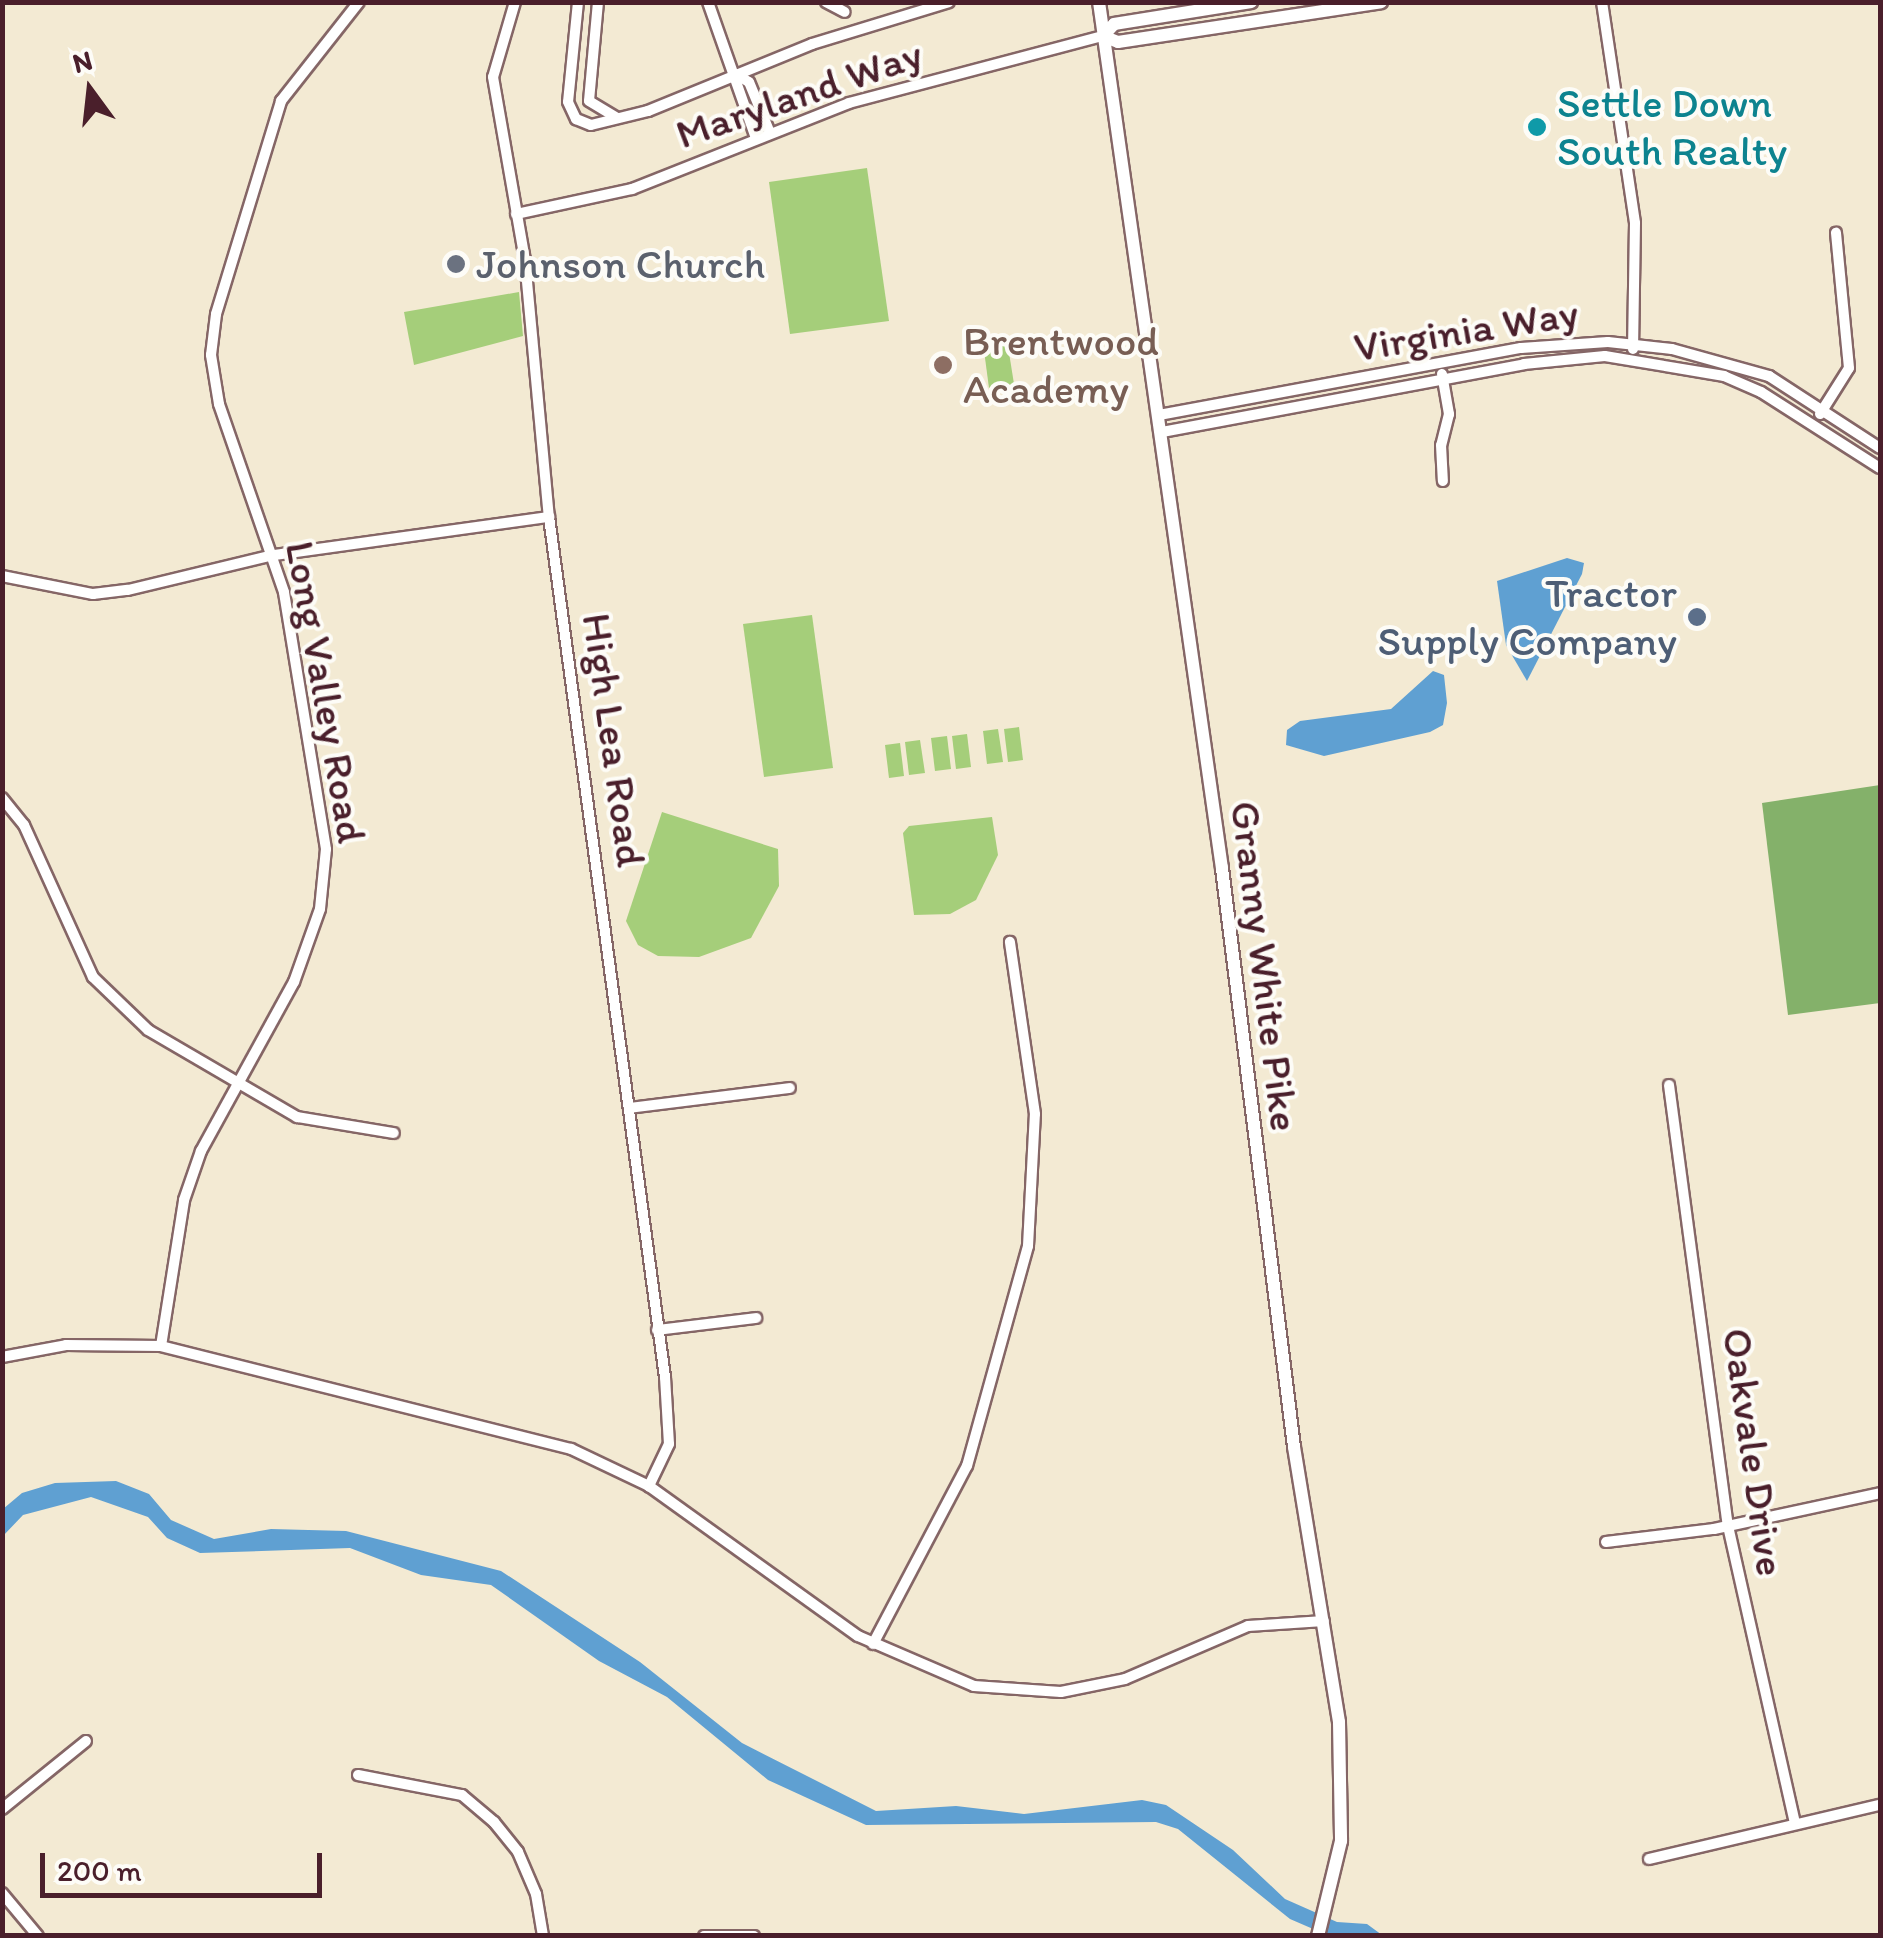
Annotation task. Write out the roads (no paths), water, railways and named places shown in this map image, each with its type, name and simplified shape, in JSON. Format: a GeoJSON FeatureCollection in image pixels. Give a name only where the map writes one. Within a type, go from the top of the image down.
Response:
{"type":"FeatureCollection","features":[{"type":"Feature","properties":{"kind":"main road","name":"Granny White Pike"},"geometry":{"type":"LineString","coordinates":[[1098,2],[1162,432],[1292,1432],[1324,1621],[1344,1794],[1333,1887],[1318,1936]]}},
{"type":"Feature","properties":{"kind":"main road","name":"Maryland Way"},"geometry":{"type":"LineString","coordinates":[[1251,2],[1114,24],[1104,36],[1118,42],[1381,2]]}},
{"type":"Feature","properties":{"kind":"street","name":"Long Valley Road"},"geometry":{"type":"LineString","coordinates":[[161,1346],[184,1200],[201,1151],[308,945],[326,849],[274,555],[218,404],[211,355],[216,314],[281,101],[360,2]]}},
{"type":"Feature","properties":{"kind":"street","name":"High Lea Road"},"geometry":{"type":"LineString","coordinates":[[515,2],[493,77],[516,214],[550,516],[657,1330],[669,1444],[649,1486]]}},
{"type":"Feature","properties":{"kind":"street"},"geometry":{"type":"LineString","coordinates":[[578,2],[568,89],[569,108],[580,123],[618,119],[851,32],[949,2]]}},
{"type":"Feature","properties":{"kind":"street"},"geometry":{"type":"LineString","coordinates":[[588,101],[598,2]]}},
{"type":"Feature","properties":{"kind":"street"},"geometry":{"type":"LineString","coordinates":[[708,2],[756,138]]}},
{"type":"Feature","properties":{"kind":"street"},"geometry":{"type":"LineString","coordinates":[[826,2],[845,12],[851,32]]}},
{"type":"Feature","properties":{"kind":"street"},"geometry":{"type":"LineString","coordinates":[[845,12],[854,2]]}},
{"type":"Feature","properties":{"kind":"street"},"geometry":{"type":"LineString","coordinates":[[1602,2],[1635,223],[1632,358]]}},
{"type":"Feature","properties":{"kind":"street","name":"Maryland Way"},"geometry":{"type":"LineString","coordinates":[[516,214],[632,189],[849,103],[1104,36]]}},
{"type":"Feature","properties":{"kind":"street"},"geometry":{"type":"LineString","coordinates":[[736,74],[749,82],[770,133]]}},
{"type":"Feature","properties":{"kind":"street"},"geometry":{"type":"LineString","coordinates":[[568,89],[618,119]]}},
{"type":"Feature","properties":{"kind":"street"},"geometry":{"type":"LineString","coordinates":[[1814,423],[1849,368],[1836,233]]}},
{"type":"Feature","properties":{"kind":"street","name":"Virginia Way"},"geometry":{"type":"LineString","coordinates":[[1159,415],[1549,344],[1634,344],[1769,376],[1880,448]]}},
{"type":"Feature","properties":{"kind":"street","name":"Virginia Way"},"geometry":{"type":"LineString","coordinates":[[1162,432],[1564,358],[1632,358],[1724,376],[1814,423],[1880,468]]}},
{"type":"Feature","properties":{"kind":"street"},"geometry":{"type":"LineString","coordinates":[[1440,363],[1449,414],[1441,446],[1444,481]]}},
{"type":"Feature","properties":{"kind":"street"},"geometry":{"type":"LineString","coordinates":[[2,576],[92,594],[274,555],[550,516]]}},
{"type":"Feature","properties":{"kind":"street"},"geometry":{"type":"LineString","coordinates":[[2,798],[31,839],[93,977],[148,1030],[297,1117],[394,1132]]}},
{"type":"Feature","properties":{"kind":"street"},"geometry":{"type":"LineString","coordinates":[[873,1644],[967,1466],[1028,1246],[1035,1114],[1010,942]]}},
{"type":"Feature","properties":{"kind":"street","name":"Oakvale Drive"},"geometry":{"type":"LineString","coordinates":[[1670,1085],[1728,1526],[1794,1824]]}},
{"type":"Feature","properties":{"kind":"street"},"geometry":{"type":"LineString","coordinates":[[630,1108],[790,1088]]}},
{"type":"Feature","properties":{"kind":"street"},"geometry":{"type":"LineString","coordinates":[[657,1330],[756,1318]]}},
{"type":"Feature","properties":{"kind":"street"},"geometry":{"type":"LineString","coordinates":[[2,1357],[66,1345],[161,1346],[571,1449],[649,1486],[873,1644],[974,1686],[1061,1692],[1126,1679],[1248,1626],[1324,1621]]}},
{"type":"Feature","properties":{"kind":"street"},"geometry":{"type":"LineString","coordinates":[[1606,1542],[1728,1526],[1880,1493]]}},
{"type":"Feature","properties":{"kind":"street"},"geometry":{"type":"LineString","coordinates":[[2,1809],[86,1741]]}},
{"type":"Feature","properties":{"kind":"street"},"geometry":{"type":"LineString","coordinates":[[358,1775],[462,1795],[494,1822],[524,1864],[543,1936]]}},
{"type":"Feature","properties":{"kind":"street"},"geometry":{"type":"LineString","coordinates":[[1649,1859],[1880,1805]]}},
{"type":"Feature","properties":{"kind":"street"},"geometry":{"type":"LineString","coordinates":[[2,1892],[38,1936]]}},
{"type":"Feature","properties":{"kind":"street"},"geometry":{"type":"LineString","coordinates":[[704,1936],[754,1936]]}},
{"type":"Feature","properties":{"kind":"water"},"geometry":{"type":"Polygon","coordinates":[[[1567,558],[1584,563],[1582,574],[1527,681],[1506,645],[1497,581],[1567,558]]]}},
{"type":"Feature","properties":{"kind":"water"},"geometry":{"type":"Polygon","coordinates":[[[1433,671],[1444,675],[1447,703],[1443,725],[1430,732],[1324,756],[1286,745],[1287,730],[1300,721],[1391,709],[1433,671]]]}},
{"type":"Feature","properties":{"kind":"water"},"geometry":{"type":"Polygon","coordinates":[[[116,1481],[149,1494],[171,1520],[214,1539],[271,1529],[346,1531],[501,1571],[640,1662],[742,1743],[876,1811],[956,1806],[1024,1814],[1142,1800],[1166,1805],[1233,1850],[1285,1899],[1337,1922],[1367,1924],[1382,1935],[1327,1935],[1290,1919],[1178,1829],[1156,1822],[866,1825],[768,1780],[667,1697],[599,1661],[491,1585],[421,1575],[350,1548],[200,1553],[167,1538],[148,1517],[91,1497],[23,1515],[3,1536],[3,1509],[22,1493],[55,1483],[116,1481]]]}},
{"type":"Feature","properties":{"kind":"place","name":"Settle Down South Realty"},"geometry":{"type":"Point","coordinates":[1537,127]}},
{"type":"Feature","properties":{"kind":"place","name":"Johnson Church"},"geometry":{"type":"Point","coordinates":[456,264]}},
{"type":"Feature","properties":{"kind":"place","name":"Brentwood Academy"},"geometry":{"type":"Point","coordinates":[943,365]}},
{"type":"Feature","properties":{"kind":"place","name":"Tractor Supply Company"},"geometry":{"type":"Point","coordinates":[1697,617]}}]}
